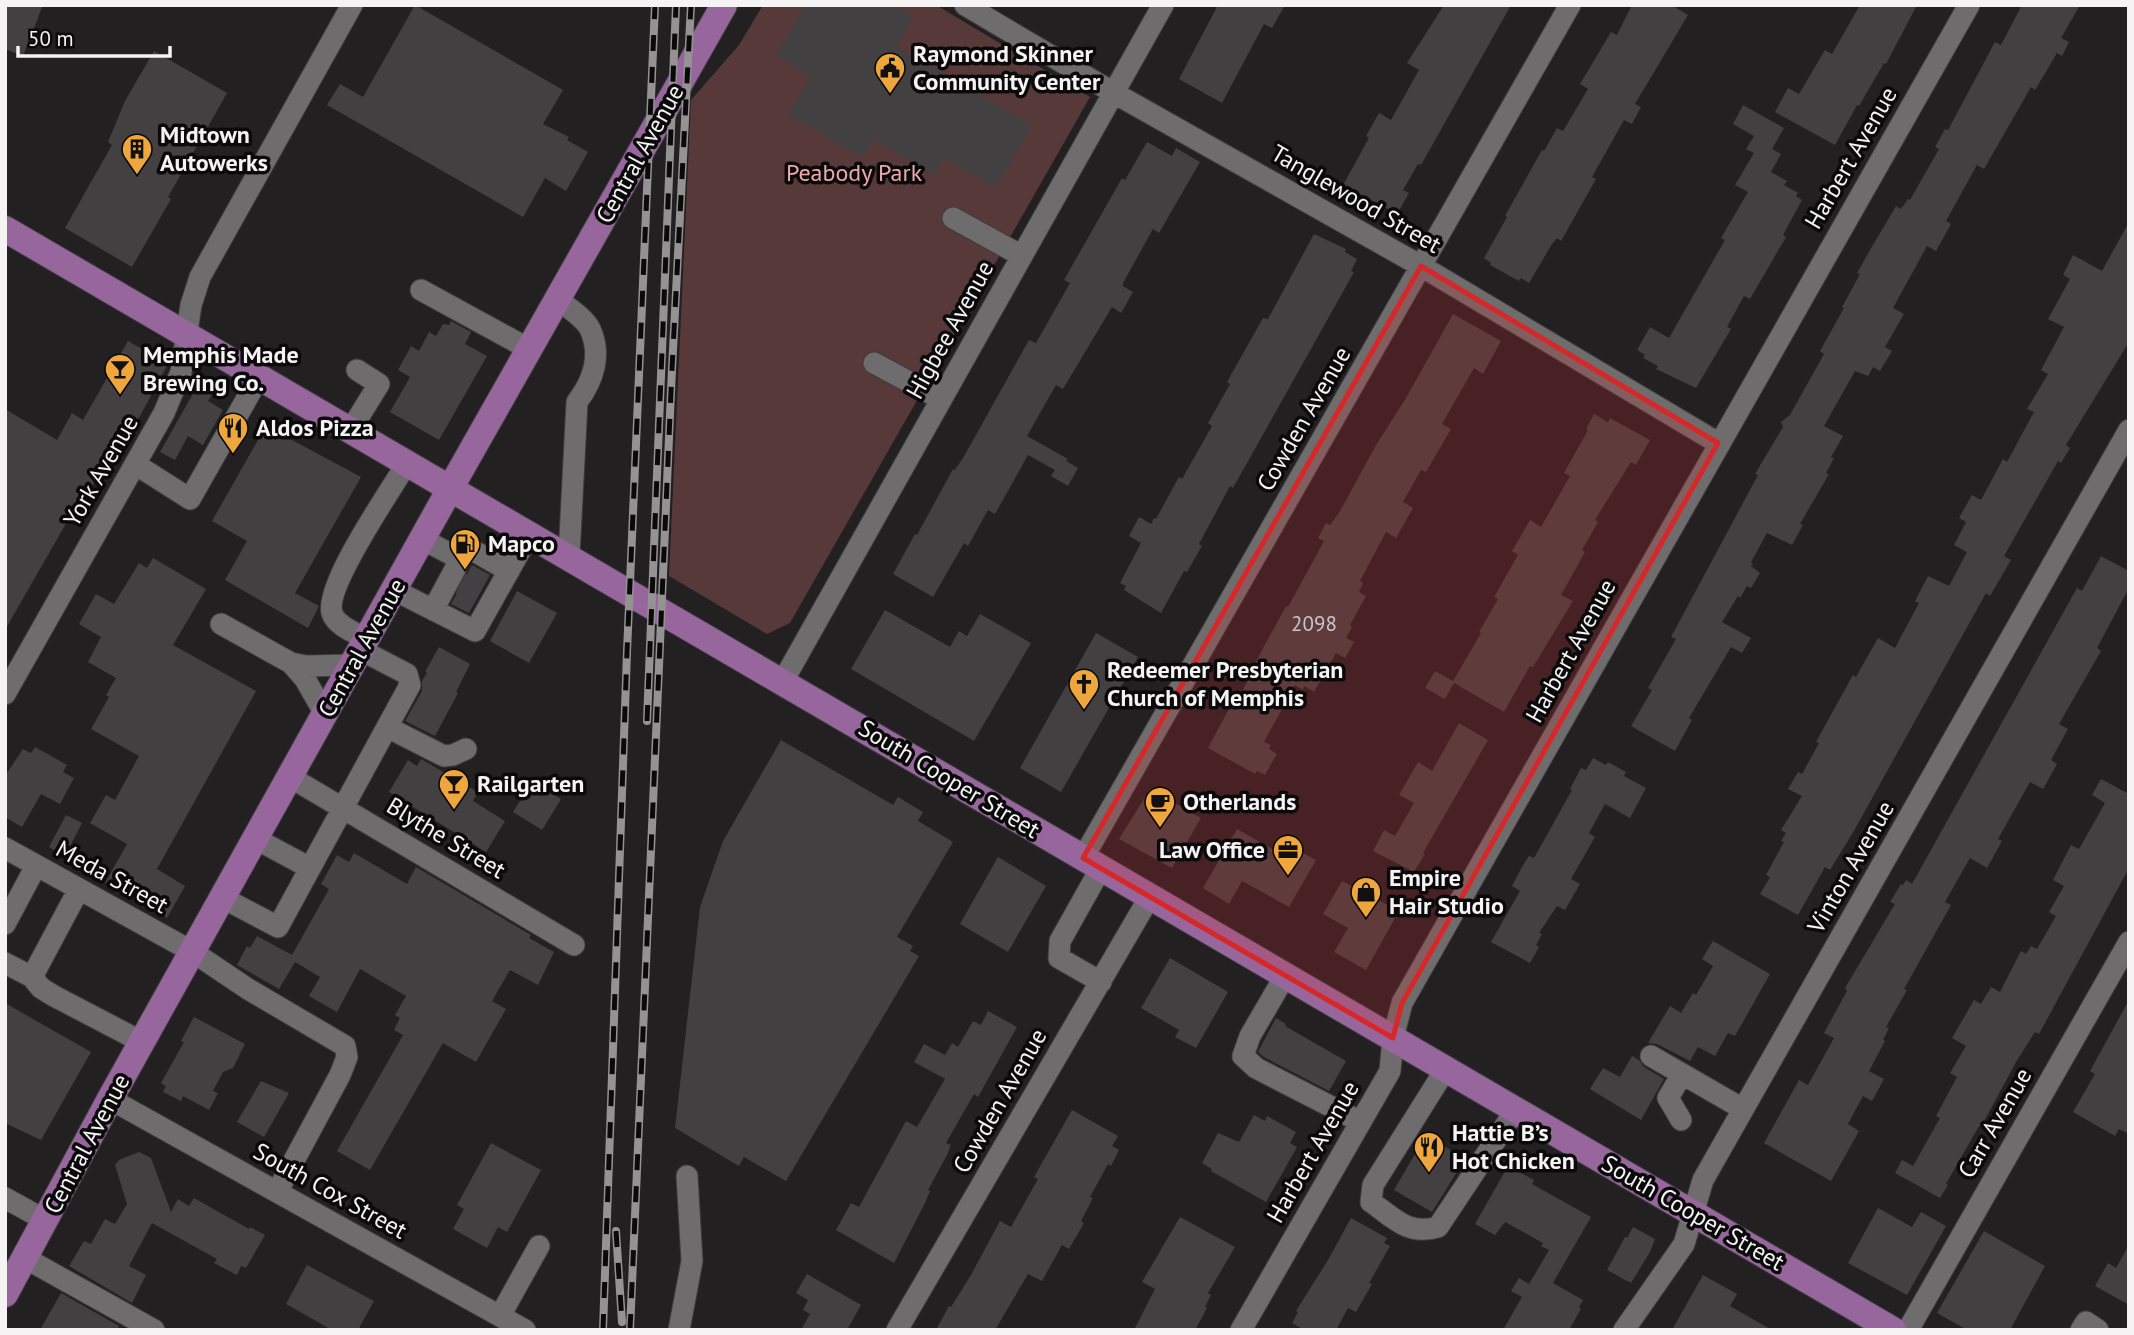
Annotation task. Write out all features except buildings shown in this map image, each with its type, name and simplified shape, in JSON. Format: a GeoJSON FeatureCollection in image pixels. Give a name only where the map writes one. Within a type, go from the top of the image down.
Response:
{"type":"FeatureCollection","features":[{"type":"Feature","properties":{"kind":"main road","name":"Central Avenue"},"geometry":{"type":"LineString","coordinates":[[5,1293],[451,487],[724,5]]}},
{"type":"Feature","properties":{"kind":"main road","name":"South Cooper Street"},"geometry":{"type":"LineString","coordinates":[[5,229],[1893,1330]]}},
{"type":"Feature","properties":{"kind":"street","name":"York Avenue"},"geometry":{"type":"LineString","coordinates":[[5,694],[174,391],[188,335],[191,305],[200,277],[352,5]]}},
{"type":"Feature","properties":{"kind":"street","name":"Tanglewood Street"},"geometry":{"type":"LineString","coordinates":[[965,5],[1114,93],[1421,266],[1718,443]]}},
{"type":"Feature","properties":{"kind":"street","name":"Higbee Avenue"},"geometry":{"type":"LineString","coordinates":[[783,681],[1163,5]]}},
{"type":"Feature","properties":{"kind":"street","name":"Cowden Avenue"},"geometry":{"type":"LineString","coordinates":[[1101,982],[1059,958],[1060,941],[1092,863],[1421,266],[1570,5]]}},
{"type":"Feature","properties":{"kind":"street","name":"Harbert Avenue"},"geometry":{"type":"LineString","coordinates":[[1241,1330],[1390,1071],[1393,1038],[1402,1003],[1969,5]]}},
{"type":"Feature","properties":{"kind":"street"},"geometry":{"type":"LineString","coordinates":[[953,218],[1022,256]]}},
{"type":"Feature","properties":{"kind":"street"},"geometry":{"type":"LineString","coordinates":[[421,290],[529,349]]}},
{"type":"Feature","properties":{"kind":"street"},"geometry":{"type":"LineString","coordinates":[[557,299],[590,327],[596,358],[588,387],[577,402],[569,556]]}},
{"type":"Feature","properties":{"kind":"street"},"geometry":{"type":"LineString","coordinates":[[874,363],[940,399]]}},
{"type":"Feature","properties":{"kind":"street"},"geometry":{"type":"LineString","coordinates":[[350,431],[379,384],[357,370]]}},
{"type":"Feature","properties":{"kind":"street"},"geometry":{"type":"LineString","coordinates":[[135,464],[190,499],[259,377]]}},
{"type":"Feature","properties":{"kind":"street","name":"Vinton Avenue"},"geometry":{"type":"LineString","coordinates":[[1624,1330],[1684,1244],[1703,1180],[2129,430]]}},
{"type":"Feature","properties":{"kind":"street"},"geometry":{"type":"LineString","coordinates":[[223,898],[278,927],[410,685],[407,674],[360,651],[333,616],[331,603],[343,569],[407,463]]}},
{"type":"Feature","properties":{"kind":"street"},"geometry":{"type":"LineString","coordinates":[[394,590],[475,631],[487,596],[509,571],[530,533]]}},
{"type":"Feature","properties":{"kind":"street"},"geometry":{"type":"LineString","coordinates":[[422,539],[457,573]]}},
{"type":"Feature","properties":{"kind":"street"},"geometry":{"type":"LineString","coordinates":[[433,610],[457,573],[467,547],[509,571]]}},
{"type":"Feature","properties":{"kind":"street"},"geometry":{"type":"LineString","coordinates":[[221,624],[291,663],[306,666],[360,651]]}},
{"type":"Feature","properties":{"kind":"street"},"geometry":{"type":"LineString","coordinates":[[291,663],[305,678],[326,714]]}},
{"type":"Feature","properties":{"kind":"street"},"geometry":{"type":"LineString","coordinates":[[387,727],[444,756],[466,749]]}},
{"type":"Feature","properties":{"kind":"street","name":"Blythe Street"},"geometry":{"type":"LineString","coordinates":[[290,777],[574,945]]}},
{"type":"Feature","properties":{"kind":"street"},"geometry":{"type":"LineString","coordinates":[[256,839],[310,868]]}},
{"type":"Feature","properties":{"kind":"street","name":"Meda Street"},"geometry":{"type":"LineString","coordinates":[[5,848],[193,952],[248,989],[342,1043],[347,1051],[341,1075],[277,1192]]}},
{"type":"Feature","properties":{"kind":"street"},"geometry":{"type":"LineString","coordinates":[[5,924],[36,866]]}},
{"type":"Feature","properties":{"kind":"street"},"geometry":{"type":"LineString","coordinates":[[32,976],[79,889]]}},
{"type":"Feature","properties":{"kind":"street","name":"Cowden Avenue"},"geometry":{"type":"LineString","coordinates":[[897,1330],[1149,898]]}},
{"type":"Feature","properties":{"kind":"street","name":"Carr Avenue"},"geometry":{"type":"LineString","coordinates":[[1908,1330],[2129,942]]}},
{"type":"Feature","properties":{"kind":"street"},"geometry":{"type":"LineString","coordinates":[[5,963],[32,976],[41,988],[54,996],[142,1042]]}},
{"type":"Feature","properties":{"kind":"street"},"geometry":{"type":"LineString","coordinates":[[1284,976],[1250,1036],[1243,1056],[1256,1068],[1361,1122]]}},
{"type":"Feature","properties":{"kind":"street"},"geometry":{"type":"LineString","coordinates":[[1651,1056],[1743,1109]]}},
{"type":"Feature","properties":{"kind":"street"},"geometry":{"type":"LineString","coordinates":[[1445,1070],[1373,1185],[1371,1202],[1411,1230],[1424,1231],[1438,1227],[1515,1111]]}},
{"type":"Feature","properties":{"kind":"street"},"geometry":{"type":"LineString","coordinates":[[1681,1120],[1668,1098],[1682,1074]]}},
{"type":"Feature","properties":{"kind":"street","name":"South Cox Street"},"geometry":{"type":"LineString","coordinates":[[110,1099],[525,1330]]}},
{"type":"Feature","properties":{"kind":"street"},"geometry":{"type":"LineString","coordinates":[[679,1330],[692,1261],[687,1176]]}},
{"type":"Feature","properties":{"kind":"street"},"geometry":{"type":"LineString","coordinates":[[5,1198],[45,1220]]}},
{"type":"Feature","properties":{"kind":"street"},"geometry":{"type":"LineString","coordinates":[[500,1316],[539,1246]]}},
{"type":"Feature","properties":{"kind":"street"},"geometry":{"type":"LineString","coordinates":[[25,1258],[154,1330]]}},
{"type":"Feature","properties":{"kind":"street"},"geometry":{"type":"LineString","coordinates":[[2081,1330],[2086,1322],[2098,1330]]}},
{"type":"Feature","properties":{"kind":"highlighted area"},"geometry":{"type":"Polygon","coordinates":[[[1421,266],[1718,443],[1402,1003],[1393,1038],[1083,858],[1421,266]]]}},
{"type":"Feature","properties":{"kind":"green space","name":"Peabody Park"},"geometry":{"type":"Polygon","coordinates":[[[763,5],[936,5],[1090,97],[790,623],[767,634],[669,576],[691,100],[739,45],[763,5]]]}},
{"type":"Feature","properties":{"kind":"tunnel"},"geometry":{"type":"LineString","coordinates":[[460,583],[481,592]]}},
{"type":"Feature","properties":{"kind":"railway"},"geometry":{"type":"LineString","coordinates":[[603,1330],[627,652],[655,5]]}},
{"type":"Feature","properties":{"kind":"railway"},"geometry":{"type":"LineString","coordinates":[[647,721],[676,5]]}},
{"type":"Feature","properties":{"kind":"railway"},"geometry":{"type":"LineString","coordinates":[[630,1330],[672,369],[691,5]]}},
{"type":"Feature","properties":{"kind":"railway"},"geometry":{"type":"LineString","coordinates":[[616,1231],[622,1322]]}},
{"type":"Feature","properties":{"kind":"place","name":"Raymond Skinner Community Center"},"geometry":{"type":"Point","coordinates":[890,95]}},
{"type":"Feature","properties":{"kind":"place","name":"Midtown Autowerks"},"geometry":{"type":"Point","coordinates":[137,176]}},
{"type":"Feature","properties":{"kind":"place","name":"Memphis Made Brewing Co."},"geometry":{"type":"Point","coordinates":[120,396]}},
{"type":"Feature","properties":{"kind":"place","name":"Aldos Pizza"},"geometry":{"type":"Point","coordinates":[233,455]}},
{"type":"Feature","properties":{"kind":"place","name":"Mapco"},"geometry":{"type":"Point","coordinates":[465,571]}},
{"type":"Feature","properties":{"kind":"place","name":"Redeemer Presbyterian Church of Memphis"},"geometry":{"type":"Point","coordinates":[1084,711]}},
{"type":"Feature","properties":{"kind":"place","name":"Railgarten"},"geometry":{"type":"Point","coordinates":[454,811]}},
{"type":"Feature","properties":{"kind":"place","name":"Otherlands"},"geometry":{"type":"Point","coordinates":[1160,829]}},
{"type":"Feature","properties":{"kind":"place","name":"Law Office"},"geometry":{"type":"Point","coordinates":[1288,877]}},
{"type":"Feature","properties":{"kind":"place","name":"Empire Hair Studio"},"geometry":{"type":"Point","coordinates":[1366,919]}},
{"type":"Feature","properties":{"kind":"place","name":"Hattie B’s Hot Chicken"},"geometry":{"type":"Point","coordinates":[1429,1174]}}]}
